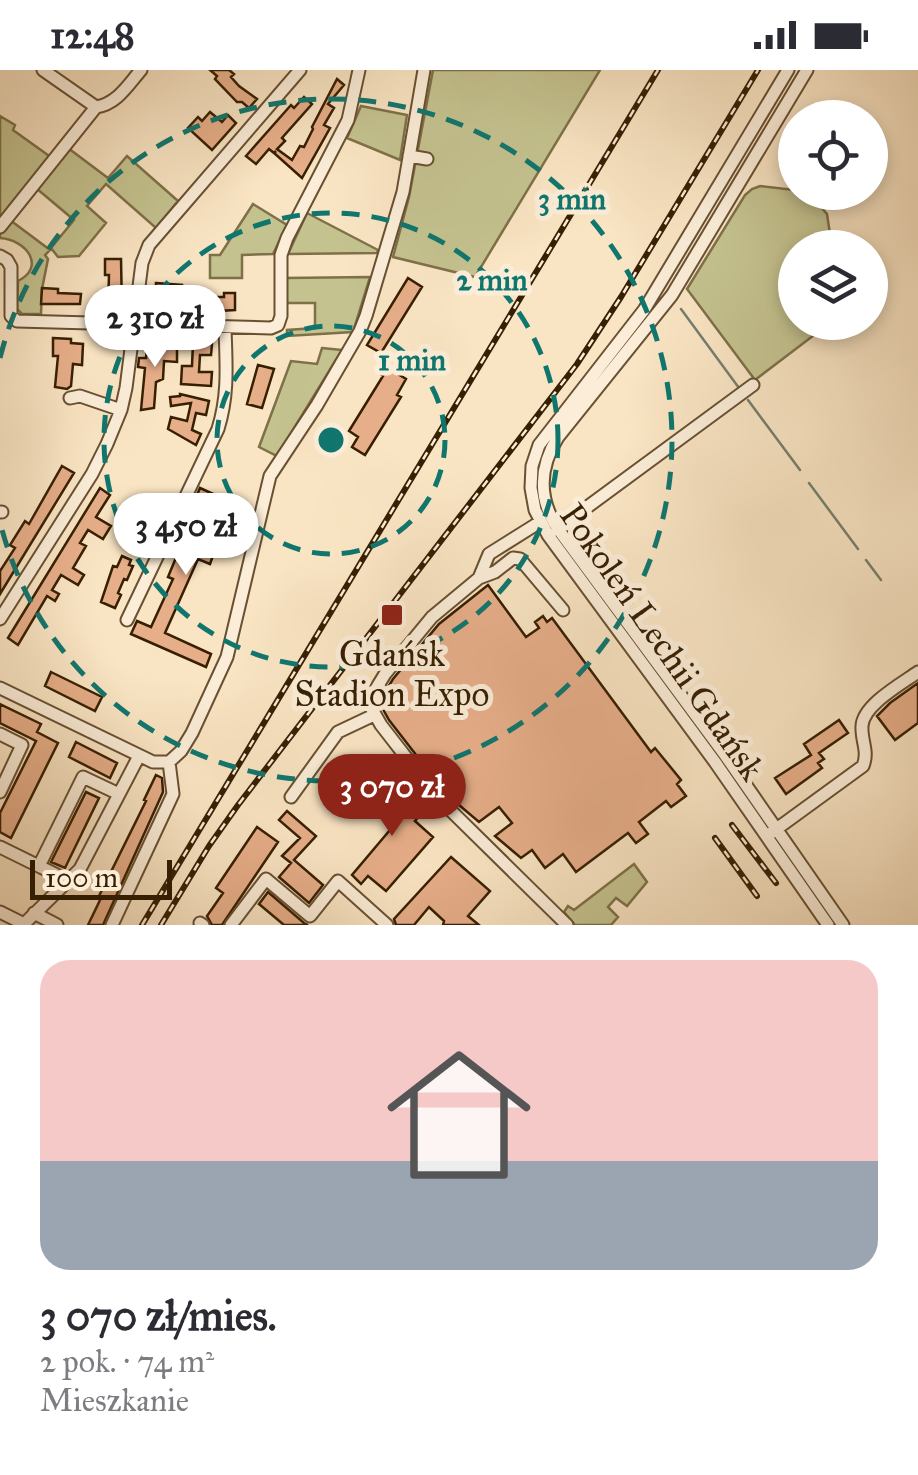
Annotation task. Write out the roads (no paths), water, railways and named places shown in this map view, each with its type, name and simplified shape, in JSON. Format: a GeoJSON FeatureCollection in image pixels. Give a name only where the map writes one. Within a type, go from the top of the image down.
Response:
{"type":"FeatureCollection","features":[{"type":"Feature","properties":{"kind":"street"},"geometry":{"type":"LineString","coordinates":[[43,70],[96,107],[116,99],[141,70]]}},
{"type":"Feature","properties":{"kind":"street"},"geometry":{"type":"LineString","coordinates":[[0,620],[108,444],[128,376],[142,262],[150,245],[300,70]]}},
{"type":"Feature","properties":{"kind":"street"},"geometry":{"type":"LineString","coordinates":[[0,256],[11,267],[11,316],[16,322],[224,328],[278,325],[281,255],[286,238],[348,120],[359,70]]}},
{"type":"Feature","properties":{"kind":"street"},"geometry":{"type":"LineString","coordinates":[[0,688],[153,762],[168,762],[181,750],[227,658],[270,476],[360,331],[396,222],[424,70]]}},
{"type":"Feature","properties":{"kind":"street","name":"Pokoleń Lechii Gdańsk"},"geometry":{"type":"LineString","coordinates":[[772,832],[553,532],[540,522],[532,501],[531,477],[545,435],[634,324],[788,70]]}},
{"type":"Feature","properties":{"kind":"street","name":"Pokoleń Lechii Gdańsk"},"geometry":{"type":"LineString","coordinates":[[553,532],[542,485],[551,447],[676,289],[807,70]]}},
{"type":"Feature","properties":{"kind":"street"},"geometry":{"type":"LineString","coordinates":[[0,227],[96,107]]}},
{"type":"Feature","properties":{"kind":"street"},"geometry":{"type":"LineString","coordinates":[[745,142],[759,150]]}},
{"type":"Feature","properties":{"kind":"street"},"geometry":{"type":"LineString","coordinates":[[409,156],[427,159]]}},
{"type":"Feature","properties":{"kind":"street"},"geometry":{"type":"LineString","coordinates":[[662,280],[676,289]]}},
{"type":"Feature","properties":{"kind":"street"},"geometry":{"type":"LineString","coordinates":[[127,620],[218,428],[228,384],[224,328]]}},
{"type":"Feature","properties":{"kind":"street"},"geometry":{"type":"LineString","coordinates":[[553,532],[754,385]]}},
{"type":"Feature","properties":{"kind":"street"},"geometry":{"type":"LineString","coordinates":[[70,398],[80,396],[120,410]]}},
{"type":"Feature","properties":{"kind":"street"},"geometry":{"type":"LineString","coordinates":[[479,578],[489,554],[540,522]]}},
{"type":"Feature","properties":{"kind":"street"},"geometry":{"type":"LineString","coordinates":[[563,610],[520,559],[513,558],[479,578],[432,617],[385,674],[368,702],[437,797],[567,925]]}},
{"type":"Feature","properties":{"kind":"street"},"geometry":{"type":"LineString","coordinates":[[772,832],[867,767],[862,733],[864,714],[918,672]]}},
{"type":"Feature","properties":{"kind":"street"},"geometry":{"type":"LineString","coordinates":[[291,798],[338,732],[374,715]]}},
{"type":"Feature","properties":{"kind":"street"},"geometry":{"type":"LineString","coordinates":[[0,734],[22,745],[0,792]]}},
{"type":"Feature","properties":{"kind":"street"},"geometry":{"type":"LineString","coordinates":[[0,912],[24,924],[80,869],[139,756]]}},
{"type":"Feature","properties":{"kind":"street"},"geometry":{"type":"LineString","coordinates":[[112,925],[174,794],[168,762]]}},
{"type":"Feature","properties":{"kind":"street"},"geometry":{"type":"LineString","coordinates":[[40,866],[84,777],[119,794]]}},
{"type":"Feature","properties":{"kind":"street"},"geometry":{"type":"LineString","coordinates":[[772,832],[828,925]]}},
{"type":"Feature","properties":{"kind":"street"},"geometry":{"type":"LineString","coordinates":[[772,832],[843,925]]}},
{"type":"Feature","properties":{"kind":"street"},"geometry":{"type":"LineString","coordinates":[[0,847],[67,880]]}},
{"type":"Feature","properties":{"kind":"street"},"geometry":{"type":"LineString","coordinates":[[231,925],[266,878],[310,916],[338,881],[387,925]]}},
{"type":"Feature","properties":{"kind":"street"},"geometry":{"type":"LineString","coordinates":[[34,913],[58,925]]}},
{"type":"Feature","properties":{"kind":"waterway"},"geometry":{"type":"LineString","coordinates":[[681,309],[739,388]]}},
{"type":"Feature","properties":{"kind":"waterway"},"geometry":{"type":"LineString","coordinates":[[748,400],[800,470]]}},
{"type":"Feature","properties":{"kind":"waterway"},"geometry":{"type":"LineString","coordinates":[[809,483],[858,549]]}},
{"type":"Feature","properties":{"kind":"waterway"},"geometry":{"type":"LineString","coordinates":[[866,560],[881,580]]}},
{"type":"Feature","properties":{"kind":"railway"},"geometry":{"type":"LineString","coordinates":[[142,925],[658,70]]}},
{"type":"Feature","properties":{"kind":"railway"},"geometry":{"type":"LineString","coordinates":[[161,925],[238,805],[577,364],[758,70]]}},
{"type":"Feature","properties":{"kind":"railway"},"geometry":{"type":"LineString","coordinates":[[732,825],[776,883]]}},
{"type":"Feature","properties":{"kind":"railway"},"geometry":{"type":"LineString","coordinates":[[715,838],[757,896]]}},
{"type":"Feature","properties":{"kind":"place","name":"Gdańsk Stadion Expo"},"geometry":{"type":"Point","coordinates":[392,615]}}]}
